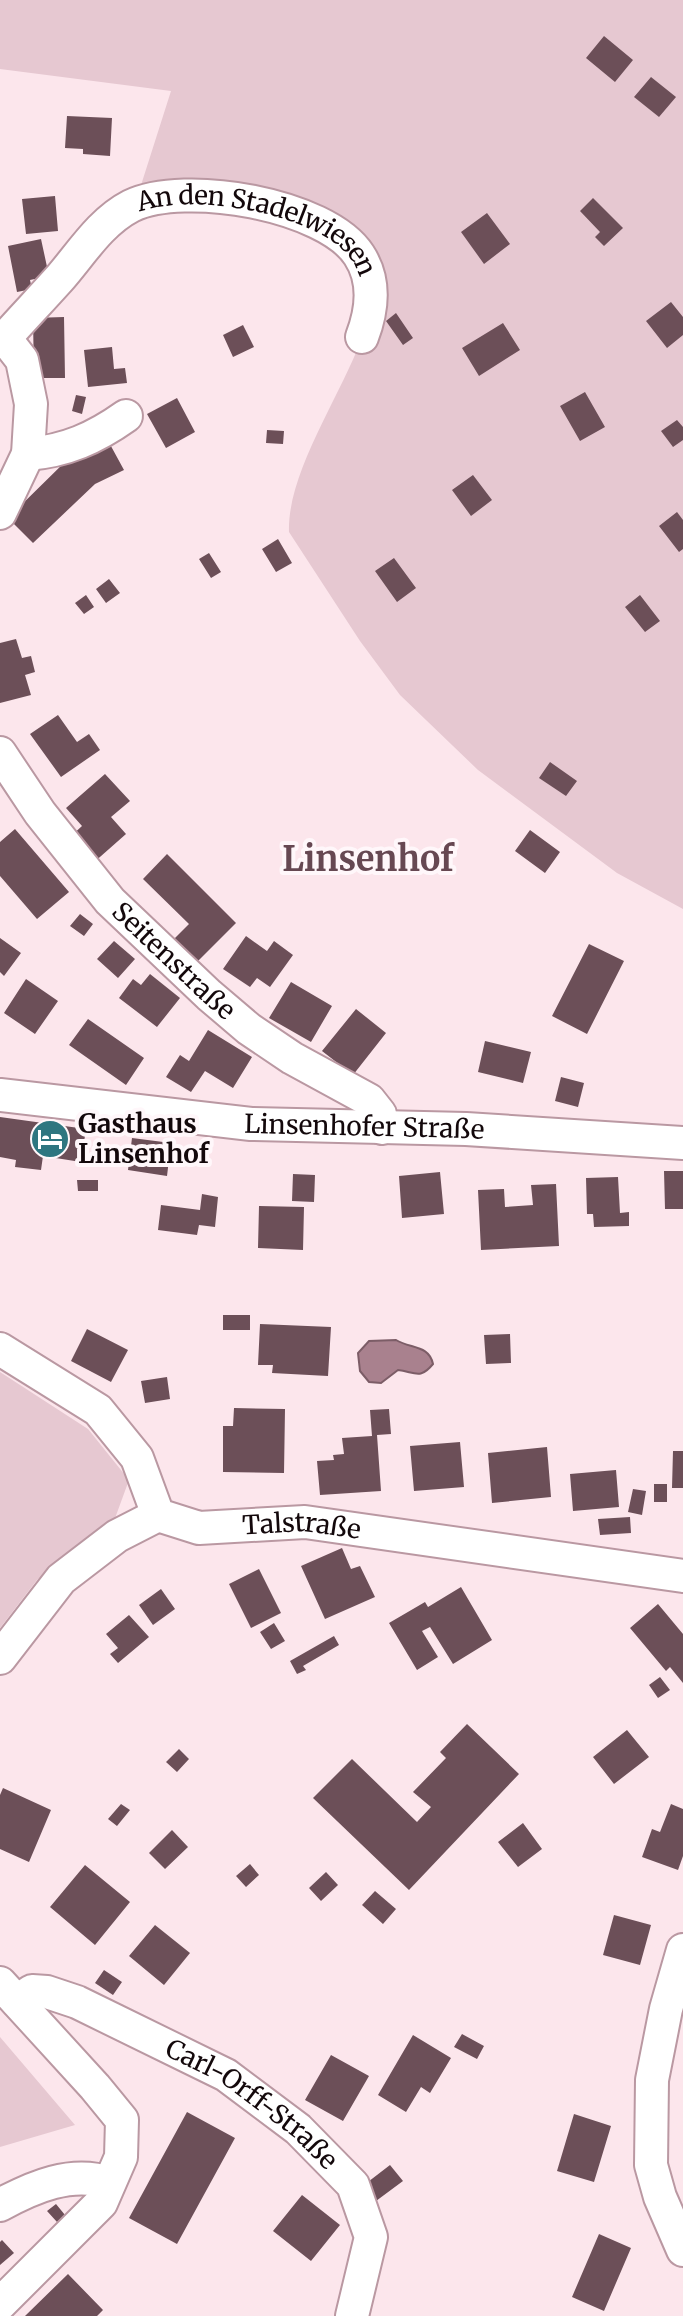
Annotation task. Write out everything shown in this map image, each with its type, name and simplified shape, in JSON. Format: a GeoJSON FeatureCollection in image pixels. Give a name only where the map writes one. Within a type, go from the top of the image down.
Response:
{"type":"FeatureCollection","features":[{"type":"Feature","properties":{"kind":"street","name":"An den Stadelwiesen"},"geometry":{"type":"LineString","coordinates":[[2,338],[57,281],[97,232],[135,204],[174,195],[211,195],[266,204],[314,221],[340,236],[359,255],[371,284],[370,316],[362,337]]}},
{"type":"Feature","properties":{"kind":"street"},"geometry":{"type":"LineString","coordinates":[[0,513],[28,454],[31,404],[22,360],[2,338]]}},
{"type":"Feature","properties":{"kind":"street"},"geometry":{"type":"LineString","coordinates":[[28,454],[52,452],[75,445],[93,438],[126,416]]}},
{"type":"Feature","properties":{"kind":"street","name":"Seitenstraße"},"geometry":{"type":"LineString","coordinates":[[0,753],[40,813],[110,901],[249,1029],[292,1058],[369,1100],[380,1114],[382,1128]]}},
{"type":"Feature","properties":{"kind":"street","name":"Linsenhofer Straße"},"geometry":{"type":"LineString","coordinates":[[0,1095],[251,1124],[466,1129],[683,1143]]}},
{"type":"Feature","properties":{"kind":"street"},"geometry":{"type":"LineString","coordinates":[[0,1349],[98,1410],[137,1458],[158,1515],[117,1536],[61,1579],[0,1658]]}},
{"type":"Feature","properties":{"kind":"street","name":"Talstraße"},"geometry":{"type":"LineString","coordinates":[[158,1515],[199,1528],[305,1522],[683,1576]]}},
{"type":"Feature","properties":{"kind":"street"},"geometry":{"type":"LineString","coordinates":[[683,1950],[666,2009],[652,2080],[651,2165],[660,2197],[683,2250]]}},
{"type":"Feature","properties":{"kind":"street"},"geometry":{"type":"LineString","coordinates":[[0,2304],[101,2203],[121,2157],[122,2120],[8,1992]]}},
{"type":"Feature","properties":{"kind":"street","name":"Carl-Orff-Straße"},"geometry":{"type":"LineString","coordinates":[[8,1992],[47,1992],[77,2002],[226,2075],[298,2129],[353,2185],[371,2237],[352,2316]]}},
{"type":"Feature","properties":{"kind":"street"},"geometry":{"type":"LineString","coordinates":[[0,2205],[19,2195],[64,2181],[96,2179],[109,2183]]}},
{"type":"Feature","properties":{"kind":"shaded area"},"geometry":{"type":"Polygon","coordinates":[[[0,0],[683,0],[683,909],[617,873],[478,770],[400,695],[360,641],[289,532],[296,485],[361,340],[371,284],[314,221],[135,204],[171,91],[0,69],[0,0]]]}},
{"type":"Feature","properties":{"kind":"shaded area"},"geometry":{"type":"Polygon","coordinates":[[[396,1340],[423,1350],[433,1364],[421,1373],[398,1370],[381,1383],[369,1382],[360,1371],[358,1353],[369,1341],[396,1340]]]}},
{"type":"Feature","properties":{"kind":"shaded area"},"geometry":{"type":"Polygon","coordinates":[[[0,1372],[88,1429],[129,1480],[114,1521],[37,1580],[0,1628],[0,1372]]]}},
{"type":"Feature","properties":{"kind":"shaded area"},"geometry":{"type":"Polygon","coordinates":[[[0,2037],[75,2125],[0,2147],[0,2037]]]}},
{"type":"Feature","properties":{"kind":"building"},"geometry":{"type":"Polygon","coordinates":[[[604,36],[633,60],[615,82],[586,58],[604,36]]]}},
{"type":"Feature","properties":{"kind":"building"},"geometry":{"type":"Polygon","coordinates":[[[651,77],[676,97],[659,117],[634,97],[651,77]]]}},
{"type":"Feature","properties":{"kind":"building"},"geometry":{"type":"Polygon","coordinates":[[[67,116],[112,118],[110,156],[83,154],[83,149],[65,148],[67,116]]]}},
{"type":"Feature","properties":{"kind":"building"},"geometry":{"type":"Polygon","coordinates":[[[55,196],[58,231],[26,234],[22,199],[55,196]]]}},
{"type":"Feature","properties":{"kind":"building"},"geometry":{"type":"Polygon","coordinates":[[[593,198],[623,228],[604,246],[595,237],[600,232],[580,211],[593,198]]]}},
{"type":"Feature","properties":{"kind":"building"},"geometry":{"type":"Polygon","coordinates":[[[487,213],[510,244],[484,264],[461,232],[487,213]]]}},
{"type":"Feature","properties":{"kind":"building"},"geometry":{"type":"Polygon","coordinates":[[[41,239],[49,276],[30,280],[32,289],[17,292],[8,246],[41,239]]]}},
{"type":"Feature","properties":{"kind":"building"},"geometry":{"type":"Polygon","coordinates":[[[671,302],[683,317],[683,335],[667,348],[646,321],[671,302]]]}},
{"type":"Feature","properties":{"kind":"building"},"geometry":{"type":"Polygon","coordinates":[[[396,313],[413,338],[403,345],[386,321],[396,313]]]}},
{"type":"Feature","properties":{"kind":"building"},"geometry":{"type":"Polygon","coordinates":[[[64,317],[65,378],[34,378],[33,318],[64,317]]]}},
{"type":"Feature","properties":{"kind":"building"},"geometry":{"type":"Polygon","coordinates":[[[503,323],[520,350],[479,376],[462,348],[503,323]]]}},
{"type":"Feature","properties":{"kind":"building"},"geometry":{"type":"Polygon","coordinates":[[[243,325],[254,347],[233,357],[223,335],[243,325]]]}},
{"type":"Feature","properties":{"kind":"building"},"geometry":{"type":"Polygon","coordinates":[[[112,347],[114,369],[125,368],[127,383],[88,387],[84,350],[112,347]]]}},
{"type":"Feature","properties":{"kind":"building"},"geometry":{"type":"Polygon","coordinates":[[[585,392],[605,427],[580,441],[560,406],[585,392]]]}},
{"type":"Feature","properties":{"kind":"building"},"geometry":{"type":"Polygon","coordinates":[[[76,395],[86,397],[82,414],[72,411],[76,395]]]}},
{"type":"Feature","properties":{"kind":"building"},"geometry":{"type":"Polygon","coordinates":[[[177,398],[195,432],[166,448],[147,414],[177,398]]]}},
{"type":"Feature","properties":{"kind":"building"},"geometry":{"type":"Polygon","coordinates":[[[677,420],[683,427],[683,440],[673,447],[661,431],[677,420]]]}},
{"type":"Feature","properties":{"kind":"building"},"geometry":{"type":"Polygon","coordinates":[[[267,430],[284,431],[283,444],[266,443],[267,430]]]}},
{"type":"Feature","properties":{"kind":"building"},"geometry":{"type":"Polygon","coordinates":[[[106,437],[124,470],[95,484],[33,543],[8,518],[71,456],[106,437]]]}},
{"type":"Feature","properties":{"kind":"building"},"geometry":{"type":"Polygon","coordinates":[[[473,475],[492,500],[471,516],[452,490],[473,475]]]}},
{"type":"Feature","properties":{"kind":"building"},"geometry":{"type":"Polygon","coordinates":[[[677,512],[683,520],[683,549],[679,552],[659,526],[677,512]]]}},
{"type":"Feature","properties":{"kind":"building"},"geometry":{"type":"Polygon","coordinates":[[[278,539],[292,563],[276,572],[262,549],[278,539]]]}},
{"type":"Feature","properties":{"kind":"building"},"geometry":{"type":"Polygon","coordinates":[[[209,553],[221,572],[211,578],[199,559],[209,553]]]}},
{"type":"Feature","properties":{"kind":"building"},"geometry":{"type":"Polygon","coordinates":[[[394,558],[416,588],[397,602],[375,571],[394,558]]]}},
{"type":"Feature","properties":{"kind":"building"},"geometry":{"type":"Polygon","coordinates":[[[109,579],[120,593],[106,603],[96,589],[109,579]]]}},
{"type":"Feature","properties":{"kind":"building"},"geometry":{"type":"Polygon","coordinates":[[[86,595],[94,607],[84,614],[75,603],[86,595]]]}},
{"type":"Feature","properties":{"kind":"building"},"geometry":{"type":"Polygon","coordinates":[[[640,595],[660,621],[645,632],[625,607],[640,595]]]}},
{"type":"Feature","properties":{"kind":"building"},"geometry":{"type":"Polygon","coordinates":[[[16,639],[22,658],[31,656],[35,672],[25,675],[31,695],[0,703],[0,643],[16,639]]]}},
{"type":"Feature","properties":{"kind":"building"},"geometry":{"type":"Polygon","coordinates":[[[58,715],[77,742],[89,734],[100,750],[61,777],[30,734],[58,715]]]}},
{"type":"Feature","properties":{"kind":"building"},"geometry":{"type":"Polygon","coordinates":[[[550,762],[577,781],[566,796],[539,778],[550,762]]]}},
{"type":"Feature","properties":{"kind":"building"},"geometry":{"type":"Polygon","coordinates":[[[105,774],[130,801],[111,817],[126,834],[92,864],[69,838],[82,826],[66,808],[105,774]]]}},
{"type":"Feature","properties":{"kind":"building"},"geometry":{"type":"Polygon","coordinates":[[[15,829],[69,892],[37,919],[0,876],[0,842],[15,829]]]}},
{"type":"Feature","properties":{"kind":"building"},"geometry":{"type":"Polygon","coordinates":[[[530,830],[560,852],[545,873],[515,851],[530,830]]]}},
{"type":"Feature","properties":{"kind":"building"},"geometry":{"type":"Polygon","coordinates":[[[167,854],[236,923],[194,965],[171,942],[189,924],[143,879],[167,854]]]}},
{"type":"Feature","properties":{"kind":"building"},"geometry":{"type":"Polygon","coordinates":[[[80,914],[93,924],[84,936],[70,926],[80,914]]]}},
{"type":"Feature","properties":{"kind":"building"},"geometry":{"type":"Polygon","coordinates":[[[246,936],[267,951],[274,941],[293,955],[270,987],[257,978],[250,987],[223,969],[246,936]]]}},
{"type":"Feature","properties":{"kind":"building"},"geometry":{"type":"Polygon","coordinates":[[[0,938],[21,953],[4,976],[0,972],[0,938]]]}},
{"type":"Feature","properties":{"kind":"building"},"geometry":{"type":"Polygon","coordinates":[[[114,941],[135,959],[118,978],[97,959],[114,941]]]}},
{"type":"Feature","properties":{"kind":"building"},"geometry":{"type":"Polygon","coordinates":[[[589,944],[624,961],[587,1034],[552,1016],[589,944]]]}},
{"type":"Feature","properties":{"kind":"building"},"geometry":{"type":"Polygon","coordinates":[[[150,974],[180,998],[157,1027],[119,998],[133,979],[141,985],[150,974]]]}},
{"type":"Feature","properties":{"kind":"building"},"geometry":{"type":"Polygon","coordinates":[[[26,979],[58,1001],[35,1034],[4,1013],[26,979]]]}},
{"type":"Feature","properties":{"kind":"building"},"geometry":{"type":"Polygon","coordinates":[[[291,982],[332,1006],[311,1042],[269,1018],[291,982]]]}},
{"type":"Feature","properties":{"kind":"building"},"geometry":{"type":"Polygon","coordinates":[[[356,1009],[386,1033],[353,1075],[322,1051],[356,1009]]]}},
{"type":"Feature","properties":{"kind":"building"},"geometry":{"type":"Polygon","coordinates":[[[88,1019],[144,1058],[126,1085],[69,1045],[88,1019]]]}},
{"type":"Feature","properties":{"kind":"building"},"geometry":{"type":"Polygon","coordinates":[[[208,1030],[252,1057],[233,1088],[205,1071],[191,1092],[166,1077],[180,1055],[189,1061],[208,1030]]]}},
{"type":"Feature","properties":{"kind":"building"},"geometry":{"type":"Polygon","coordinates":[[[485,1041],[531,1052],[523,1083],[478,1072],[485,1041]]]}},
{"type":"Feature","properties":{"kind":"building"},"geometry":{"type":"Polygon","coordinates":[[[561,1077],[584,1083],[578,1107],[555,1101],[561,1077]]]}},
{"type":"Feature","properties":{"kind":"building"},"geometry":{"type":"Polygon","coordinates":[[[0,1117],[86,1129],[81,1162],[43,1156],[41,1170],[15,1167],[16,1160],[0,1157],[0,1117]]]}},
{"type":"Feature","properties":{"kind":"building"},"geometry":{"type":"Polygon","coordinates":[[[132,1138],[171,1143],[167,1176],[128,1170],[132,1138]]]}},
{"type":"Feature","properties":{"kind":"building"},"geometry":{"type":"Polygon","coordinates":[[[664,1171],[683,1171],[683,1209],[665,1209],[664,1171]]]}},
{"type":"Feature","properties":{"kind":"building"},"geometry":{"type":"Polygon","coordinates":[[[440,1172],[444,1214],[402,1218],[399,1176],[440,1172]]]}},
{"type":"Feature","properties":{"kind":"building"},"geometry":{"type":"Polygon","coordinates":[[[293,1174],[315,1175],[314,1202],[292,1201],[293,1174]]]}},
{"type":"Feature","properties":{"kind":"building"},"geometry":{"type":"Polygon","coordinates":[[[618,1177],[620,1213],[629,1212],[629,1226],[594,1227],[593,1214],[587,1214],[586,1178],[618,1177]]]}},
{"type":"Feature","properties":{"kind":"building"},"geometry":{"type":"Polygon","coordinates":[[[77,1180],[98,1180],[98,1191],[78,1191],[77,1180]]]}},
{"type":"Feature","properties":{"kind":"building"},"geometry":{"type":"Polygon","coordinates":[[[556,1184],[559,1246],[481,1250],[478,1190],[504,1189],[505,1207],[533,1205],[531,1185],[556,1184]]]}},
{"type":"Feature","properties":{"kind":"building"},"geometry":{"type":"Polygon","coordinates":[[[202,1194],[218,1197],[215,1227],[199,1225],[197,1235],[158,1230],[161,1205],[200,1210],[202,1194]]]}},
{"type":"Feature","properties":{"kind":"building"},"geometry":{"type":"Polygon","coordinates":[[[259,1206],[304,1207],[303,1250],[258,1248],[259,1206]]]}},
{"type":"Feature","properties":{"kind":"building"},"geometry":{"type":"Polygon","coordinates":[[[223,1315],[250,1315],[250,1330],[223,1330],[223,1315]]]}},
{"type":"Feature","properties":{"kind":"building"},"geometry":{"type":"Polygon","coordinates":[[[260,1324],[331,1327],[328,1376],[272,1373],[273,1365],[258,1365],[260,1324]]]}},
{"type":"Feature","properties":{"kind":"building"},"geometry":{"type":"Polygon","coordinates":[[[87,1329],[128,1350],[111,1382],[71,1361],[87,1329]]]}},
{"type":"Feature","properties":{"kind":"building"},"geometry":{"type":"Polygon","coordinates":[[[510,1334],[511,1363],[486,1364],[484,1335],[510,1334]]]}},
{"type":"Feature","properties":{"kind":"building"},"geometry":{"type":"Polygon","coordinates":[[[167,1377],[170,1399],[145,1403],[141,1381],[167,1377]]]}},
{"type":"Feature","properties":{"kind":"building"},"geometry":{"type":"Polygon","coordinates":[[[234,1408],[285,1409],[284,1473],[223,1472],[223,1426],[233,1426],[234,1408]]]}},
{"type":"Feature","properties":{"kind":"building"},"geometry":{"type":"Polygon","coordinates":[[[389,1409],[391,1434],[377,1435],[381,1491],[320,1495],[317,1461],[334,1460],[333,1455],[344,1454],[342,1438],[372,1436],[370,1410],[389,1409]]]}},
{"type":"Feature","properties":{"kind":"building"},"geometry":{"type":"Polygon","coordinates":[[[460,1442],[464,1487],[414,1491],[410,1446],[460,1442]]]}},
{"type":"Feature","properties":{"kind":"building"},"geometry":{"type":"Polygon","coordinates":[[[547,1447],[551,1497],[492,1503],[488,1453],[547,1447]]]}},
{"type":"Feature","properties":{"kind":"building"},"geometry":{"type":"Polygon","coordinates":[[[673,1451],[683,1451],[683,1488],[672,1488],[673,1451]]]}},
{"type":"Feature","properties":{"kind":"building"},"geometry":{"type":"Polygon","coordinates":[[[616,1470],[619,1507],[573,1511],[570,1474],[616,1470]]]}},
{"type":"Feature","properties":{"kind":"building"},"geometry":{"type":"Polygon","coordinates":[[[654,1484],[667,1484],[667,1502],[654,1502],[654,1484]]]}},
{"type":"Feature","properties":{"kind":"building"},"geometry":{"type":"Polygon","coordinates":[[[633,1489],[646,1491],[642,1515],[628,1512],[633,1489]]]}},
{"type":"Feature","properties":{"kind":"building"},"geometry":{"type":"Polygon","coordinates":[[[630,1517],[631,1533],[600,1535],[598,1519],[630,1517]]]}},
{"type":"Feature","properties":{"kind":"building"},"geometry":{"type":"Polygon","coordinates":[[[342,1548],[351,1569],[360,1566],[375,1597],[325,1619],[301,1566],[342,1548]]]}},
{"type":"Feature","properties":{"kind":"building"},"geometry":{"type":"Polygon","coordinates":[[[259,1569],[281,1613],[251,1628],[229,1584],[259,1569]]]}},
{"type":"Feature","properties":{"kind":"building"},"geometry":{"type":"Polygon","coordinates":[[[461,1587],[492,1640],[453,1664],[430,1627],[422,1631],[438,1657],[417,1670],[389,1623],[425,1602],[428,1607],[461,1587]]]}},
{"type":"Feature","properties":{"kind":"building"},"geometry":{"type":"Polygon","coordinates":[[[161,1589],[175,1609],[153,1625],[139,1605],[161,1589]]]}},
{"type":"Feature","properties":{"kind":"building"},"geometry":{"type":"Polygon","coordinates":[[[658,1604],[683,1634],[683,1683],[670,1667],[666,1671],[630,1628],[658,1604]]]}},
{"type":"Feature","properties":{"kind":"building"},"geometry":{"type":"Polygon","coordinates":[[[129,1615],[149,1637],[118,1663],[110,1654],[118,1648],[106,1634],[129,1615]]]}},
{"type":"Feature","properties":{"kind":"building"},"geometry":{"type":"Polygon","coordinates":[[[274,1623],[285,1641],[271,1649],[260,1632],[274,1623]]]}},
{"type":"Feature","properties":{"kind":"building"},"geometry":{"type":"Polygon","coordinates":[[[334,1636],[339,1645],[303,1666],[306,1670],[297,1674],[290,1661],[334,1636]]]}},
{"type":"Feature","properties":{"kind":"building"},"geometry":{"type":"Polygon","coordinates":[[[660,1677],[670,1690],[658,1698],[649,1685],[660,1677]]]}},
{"type":"Feature","properties":{"kind":"building"},"geometry":{"type":"Polygon","coordinates":[[[467,1724],[519,1774],[409,1890],[313,1798],[352,1759],[417,1822],[431,1807],[413,1792],[446,1758],[440,1752],[467,1724]]]}},
{"type":"Feature","properties":{"kind":"building"},"geometry":{"type":"Polygon","coordinates":[[[627,1730],[649,1757],[614,1784],[593,1757],[627,1730]]]}},
{"type":"Feature","properties":{"kind":"building"},"geometry":{"type":"Polygon","coordinates":[[[179,1749],[189,1759],[177,1772],[166,1762],[179,1749]]]}},
{"type":"Feature","properties":{"kind":"building"},"geometry":{"type":"Polygon","coordinates":[[[3,1788],[51,1810],[29,1862],[0,1849],[0,1795],[3,1788]]]}},
{"type":"Feature","properties":{"kind":"building"},"geometry":{"type":"Polygon","coordinates":[[[121,1804],[130,1810],[117,1826],[108,1819],[121,1804]]]}},
{"type":"Feature","properties":{"kind":"building"},"geometry":{"type":"Polygon","coordinates":[[[671,1804],[683,1809],[683,1856],[678,1870],[642,1857],[652,1829],[660,1832],[671,1804]]]}},
{"type":"Feature","properties":{"kind":"building"},"geometry":{"type":"Polygon","coordinates":[[[523,1823],[542,1849],[518,1867],[498,1842],[523,1823]]]}},
{"type":"Feature","properties":{"kind":"building"},"geometry":{"type":"Polygon","coordinates":[[[172,1830],[188,1847],[165,1869],[149,1853],[172,1830]]]}},
{"type":"Feature","properties":{"kind":"building"},"geometry":{"type":"Polygon","coordinates":[[[250,1864],[259,1875],[246,1887],[236,1876],[250,1864]]]}},
{"type":"Feature","properties":{"kind":"building"},"geometry":{"type":"Polygon","coordinates":[[[85,1865],[130,1902],[95,1945],[50,1907],[85,1865]]]}},
{"type":"Feature","properties":{"kind":"building"},"geometry":{"type":"Polygon","coordinates":[[[326,1872],[338,1885],[321,1901],[309,1888],[326,1872]]]}},
{"type":"Feature","properties":{"kind":"building"},"geometry":{"type":"Polygon","coordinates":[[[375,1891],[396,1909],[383,1924],[362,1905],[375,1891]]]}},
{"type":"Feature","properties":{"kind":"building"},"geometry":{"type":"Polygon","coordinates":[[[614,1915],[651,1925],[640,1965],[603,1955],[614,1915]]]}},
{"type":"Feature","properties":{"kind":"building"},"geometry":{"type":"Polygon","coordinates":[[[155,1925],[190,1953],[164,1985],[129,1956],[155,1925]]]}},
{"type":"Feature","properties":{"kind":"building"},"geometry":{"type":"Polygon","coordinates":[[[104,1970],[122,1982],[113,1995],[95,1983],[104,1970]]]}},
{"type":"Feature","properties":{"kind":"building"},"geometry":{"type":"Polygon","coordinates":[[[462,2034],[484,2046],[477,2059],[454,2047],[462,2034]]]}},
{"type":"Feature","properties":{"kind":"building"},"geometry":{"type":"Polygon","coordinates":[[[413,2035],[451,2058],[430,2093],[421,2087],[406,2112],[378,2095],[413,2035]]]}},
{"type":"Feature","properties":{"kind":"building"},"geometry":{"type":"Polygon","coordinates":[[[331,2055],[369,2076],[343,2121],[305,2100],[331,2055]]]}},
{"type":"Feature","properties":{"kind":"building"},"geometry":{"type":"Polygon","coordinates":[[[187,2112],[235,2138],[177,2244],[129,2218],[187,2112]]]}},
{"type":"Feature","properties":{"kind":"building"},"geometry":{"type":"Polygon","coordinates":[[[574,2114],[611,2126],[594,2182],[557,2171],[574,2114]]]}},
{"type":"Feature","properties":{"kind":"building"},"geometry":{"type":"Polygon","coordinates":[[[390,2165],[403,2181],[376,2201],[364,2185],[390,2165]]]}},
{"type":"Feature","properties":{"kind":"building"},"geometry":{"type":"Polygon","coordinates":[[[302,2195],[340,2225],[311,2261],[273,2231],[302,2195]]]}},
{"type":"Feature","properties":{"kind":"building"},"geometry":{"type":"Polygon","coordinates":[[[56,2204],[65,2215],[57,2222],[47,2211],[56,2204]]]}},
{"type":"Feature","properties":{"kind":"building"},"geometry":{"type":"Polygon","coordinates":[[[599,2234],[631,2248],[604,2311],[572,2297],[599,2234]]]}},
{"type":"Feature","properties":{"kind":"building"},"geometry":{"type":"Polygon","coordinates":[[[2,2240],[14,2253],[0,2265],[0,2242],[2,2240]]]}},
{"type":"Feature","properties":{"kind":"building"},"geometry":{"type":"Polygon","coordinates":[[[68,2274],[103,2310],[97,2316],[25,2316],[68,2274]]]}},
{"type":"Feature","properties":{"kind":"place","name":"Gasthaus Linsenhof"},"geometry":{"type":"Point","coordinates":[50,1139]}},
{"type":"Feature","properties":{"kind":"district","name":"Linsenhof"},"geometry":{"type":"Point","coordinates":[368,859]}}]}
